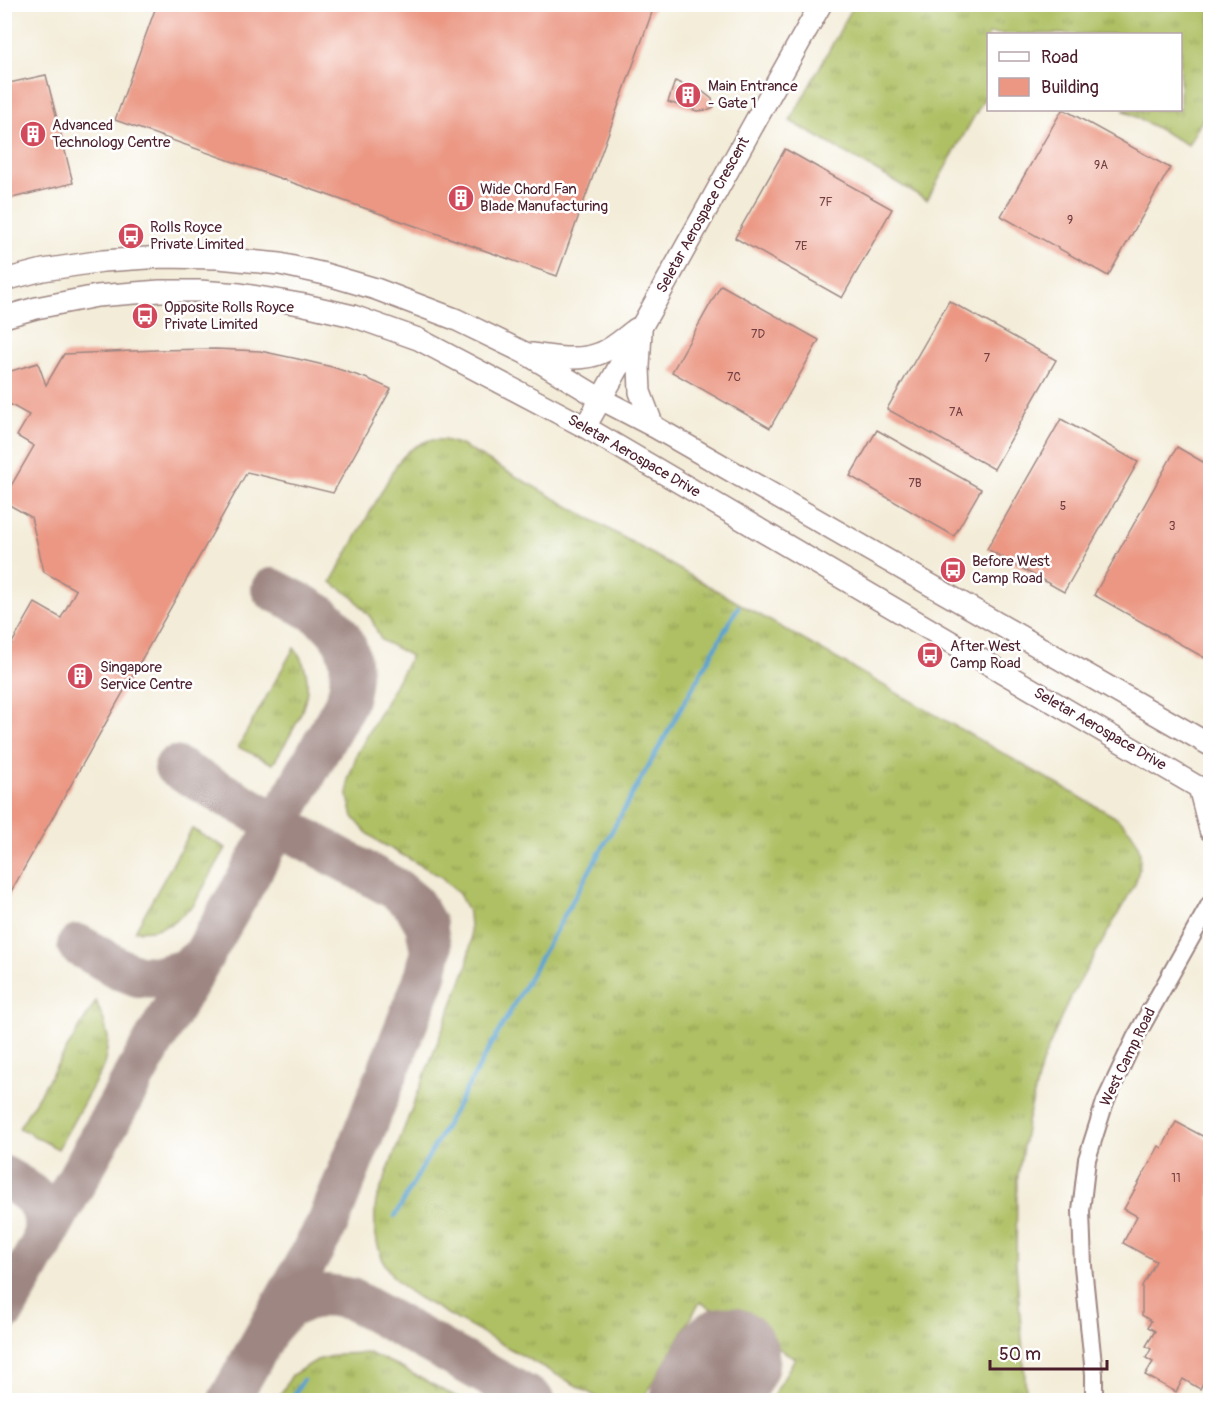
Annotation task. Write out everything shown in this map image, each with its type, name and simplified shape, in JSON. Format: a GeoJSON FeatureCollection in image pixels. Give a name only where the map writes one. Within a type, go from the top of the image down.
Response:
{"type":"FeatureCollection","features":[{"type":"Feature","properties":{"kind":"street","name":"Seletar Aerospace Crescent"},"geometry":{"type":"LineString","coordinates":[[585,427],[821,4]]}},
{"type":"Feature","properties":{"kind":"street"},"geometry":{"type":"LineString","coordinates":[[4,280],[43,270],[103,261],[162,257],[219,258],[280,264],[325,274],[376,289],[455,319],[525,353],[601,399],[653,426],[1209,743]]}},
{"type":"Feature","properties":{"kind":"street","name":"Seletar Aerospace Drive"},"geometry":{"type":"LineString","coordinates":[[4,317],[97,296],[160,291],[199,291],[240,294],[305,304],[353,316],[418,339],[585,427],[1205,791]]}},
{"type":"Feature","properties":{"kind":"street"},"geometry":{"type":"LineString","coordinates":[[525,353],[561,358],[584,358],[603,352],[642,325]]}},
{"type":"Feature","properties":{"kind":"street"},"geometry":{"type":"LineString","coordinates":[[642,325],[640,392],[653,426]]}},
{"type":"Feature","properties":{"kind":"street"},"geometry":{"type":"LineString","coordinates":[[1205,791],[1210,830]]}},
{"type":"Feature","properties":{"kind":"street","name":"West Camp Road"},"geometry":{"type":"LineString","coordinates":[[1094,1401],[1094,1374],[1083,1266],[1081,1211],[1087,1159],[1105,1101],[1130,1049],[1210,904]]}},
{"type":"Feature","properties":{"kind":"green space"},"geometry":{"type":"Polygon","coordinates":[[[854,5],[1210,5],[1210,106],[1188,145],[1125,111],[1182,111],[1182,33],[987,33],[987,94],[927,200],[790,121],[854,5]]]}},
{"type":"Feature","properties":{"kind":"green space"},"geometry":{"type":"Polygon","coordinates":[[[430,440],[444,440],[459,444],[1115,817],[1124,824],[1135,839],[1139,846],[1140,864],[1135,884],[1067,1004],[1042,1063],[1027,1123],[1017,1181],[1016,1263],[1025,1400],[771,1400],[795,1358],[700,1302],[643,1400],[602,1400],[417,1297],[398,1282],[385,1265],[376,1234],[376,1201],[467,966],[471,940],[469,913],[459,894],[440,876],[379,842],[366,832],[353,817],[348,797],[348,780],[357,754],[411,656],[381,640],[371,618],[354,598],[331,582],[397,464],[411,449],[430,440]]]}},
{"type":"Feature","properties":{"kind":"green space"},"geometry":{"type":"Polygon","coordinates":[[[294,648],[303,663],[307,678],[307,693],[297,722],[273,764],[238,747],[294,648]]]}},
{"type":"Feature","properties":{"kind":"green space"},"geometry":{"type":"Polygon","coordinates":[[[192,829],[226,848],[193,906],[171,924],[153,930],[135,931],[192,829]]]}},
{"type":"Feature","properties":{"kind":"green space"},"geometry":{"type":"Polygon","coordinates":[[[96,1001],[108,1038],[104,1066],[58,1149],[19,1128],[96,1001]]]}},
{"type":"Feature","properties":{"kind":"green space"},"geometry":{"type":"Polygon","coordinates":[[[368,1353],[462,1400],[277,1400],[292,1375],[317,1360],[339,1354],[368,1353]]]}},
{"type":"Feature","properties":{"kind":"building","name":"Wide Chord Fan Blade Manufacturing"},"geometry":{"type":"Polygon","coordinates":[[[157,4],[655,4],[557,276],[115,120],[157,4]]]}},
{"type":"Feature","properties":{"kind":"building","name":"Advanced Technology Centre"},"geometry":{"type":"Polygon","coordinates":[[[46,75],[73,183],[4,200],[4,84],[46,75]]]}},
{"type":"Feature","properties":{"kind":"building","name":"Main Entrance - Gate 1"},"geometry":{"type":"Polygon","coordinates":[[[675,81],[703,92],[712,99],[714,107],[697,111],[668,102],[675,81]]]}},
{"type":"Feature","properties":{"kind":"building"},"geometry":{"type":"Polygon","coordinates":[[[1061,111],[1067,111],[1170,168],[1108,276],[1001,216],[1061,111]]]}},
{"type":"Feature","properties":{"kind":"building"},"geometry":{"type":"Polygon","coordinates":[[[785,149],[892,209],[842,298],[735,238],[785,149]]]}},
{"type":"Feature","properties":{"kind":"building"},"geometry":{"type":"Polygon","coordinates":[[[721,285],[819,340],[770,428],[672,372],[721,285]]]}},
{"type":"Feature","properties":{"kind":"building"},"geometry":{"type":"Polygon","coordinates":[[[949,301],[1056,360],[994,469],[887,409],[949,301]]]}},
{"type":"Feature","properties":{"kind":"building"},"geometry":{"type":"Polygon","coordinates":[[[215,349],[260,351],[298,359],[332,367],[391,389],[333,493],[247,472],[4,904],[4,657],[35,603],[61,618],[76,590],[44,572],[31,517],[4,502],[4,498],[34,446],[17,436],[29,415],[4,401],[4,373],[38,363],[46,385],[64,354],[215,349]]]}},
{"type":"Feature","properties":{"kind":"building"},"geometry":{"type":"Polygon","coordinates":[[[1061,419],[1138,462],[1064,592],[987,549],[1061,419]]]}},
{"type":"Feature","properties":{"kind":"building"},"geometry":{"type":"Polygon","coordinates":[[[877,430],[981,489],[954,536],[850,476],[877,430]]]}},
{"type":"Feature","properties":{"kind":"building"},"geometry":{"type":"Polygon","coordinates":[[[1177,447],[1210,466],[1210,661],[1094,595],[1177,447]]]}},
{"type":"Feature","properties":{"kind":"building"},"geometry":{"type":"Polygon","coordinates":[[[1176,1122],[1210,1140],[1210,1369],[1200,1389],[1183,1379],[1176,1392],[1145,1375],[1153,1362],[1146,1358],[1151,1349],[1146,1346],[1155,1331],[1148,1327],[1151,1321],[1142,1315],[1142,1286],[1156,1261],[1123,1243],[1137,1216],[1124,1209],[1159,1146],[1162,1148],[1176,1122]]]}},
{"type":"Feature","properties":{"kind":"waterway"},"geometry":{"type":"LineString","coordinates":[[395,1216],[738,607]]}},
{"type":"Feature","properties":{"kind":"waterway"},"geometry":{"type":"LineString","coordinates":[[291,1400],[303,1380]]}},
{"type":"Feature","properties":{"kind":"taxiway"},"geometry":{"type":"LineString","coordinates":[[4,1311],[346,702],[351,676],[344,641],[337,631],[317,613],[272,589]]}},
{"type":"Feature","properties":{"kind":"taxiway"},"geometry":{"type":"LineString","coordinates":[[175,767],[396,889],[414,904],[426,925],[431,951],[426,975],[328,1223],[229,1400]]}},
{"type":"Feature","properties":{"kind":"taxiway"},"geometry":{"type":"LineString","coordinates":[[78,945],[120,969],[138,976],[160,977],[185,970],[203,956]]}},
{"type":"Feature","properties":{"kind":"taxiway"},"geometry":{"type":"LineString","coordinates":[[4,1177],[33,1196],[38,1203],[44,1220],[42,1245]]}},
{"type":"Feature","properties":{"kind":"taxiway"},"geometry":{"type":"LineString","coordinates":[[272,1325],[287,1308],[307,1300],[327,1295],[351,1299],[533,1400]]}},
{"type":"Feature","properties":{"kind":"runway"},"geometry":{"type":"LineString","coordinates":[[703,1400],[727,1359]]}},
{"type":"Feature","properties":{"kind":"place","name":"Main Entrance - Gate 1"},"geometry":{"type":"Point","coordinates":[688,95]}},
{"type":"Feature","properties":{"kind":"place","name":"Advanced Technology Centre"},"geometry":{"type":"Point","coordinates":[33,134]}},
{"type":"Feature","properties":{"kind":"place","name":"Wide Chord Fan Blade Manufacturing"},"geometry":{"type":"Point","coordinates":[461,198]}},
{"type":"Feature","properties":{"kind":"place","name":"Rolls Royce Private Limited"},"geometry":{"type":"Point","coordinates":[131,236]}},
{"type":"Feature","properties":{"kind":"place","name":"Opposite Rolls Royce Private Limited"},"geometry":{"type":"Point","coordinates":[145,316]}},
{"type":"Feature","properties":{"kind":"place","name":"Before West Camp Road"},"geometry":{"type":"Point","coordinates":[953,570]}},
{"type":"Feature","properties":{"kind":"place","name":"After West Camp Road"},"geometry":{"type":"Point","coordinates":[930,655]}},
{"type":"Feature","properties":{"kind":"place","name":"Singapore Service Centre"},"geometry":{"type":"Point","coordinates":[80,676]}}]}
